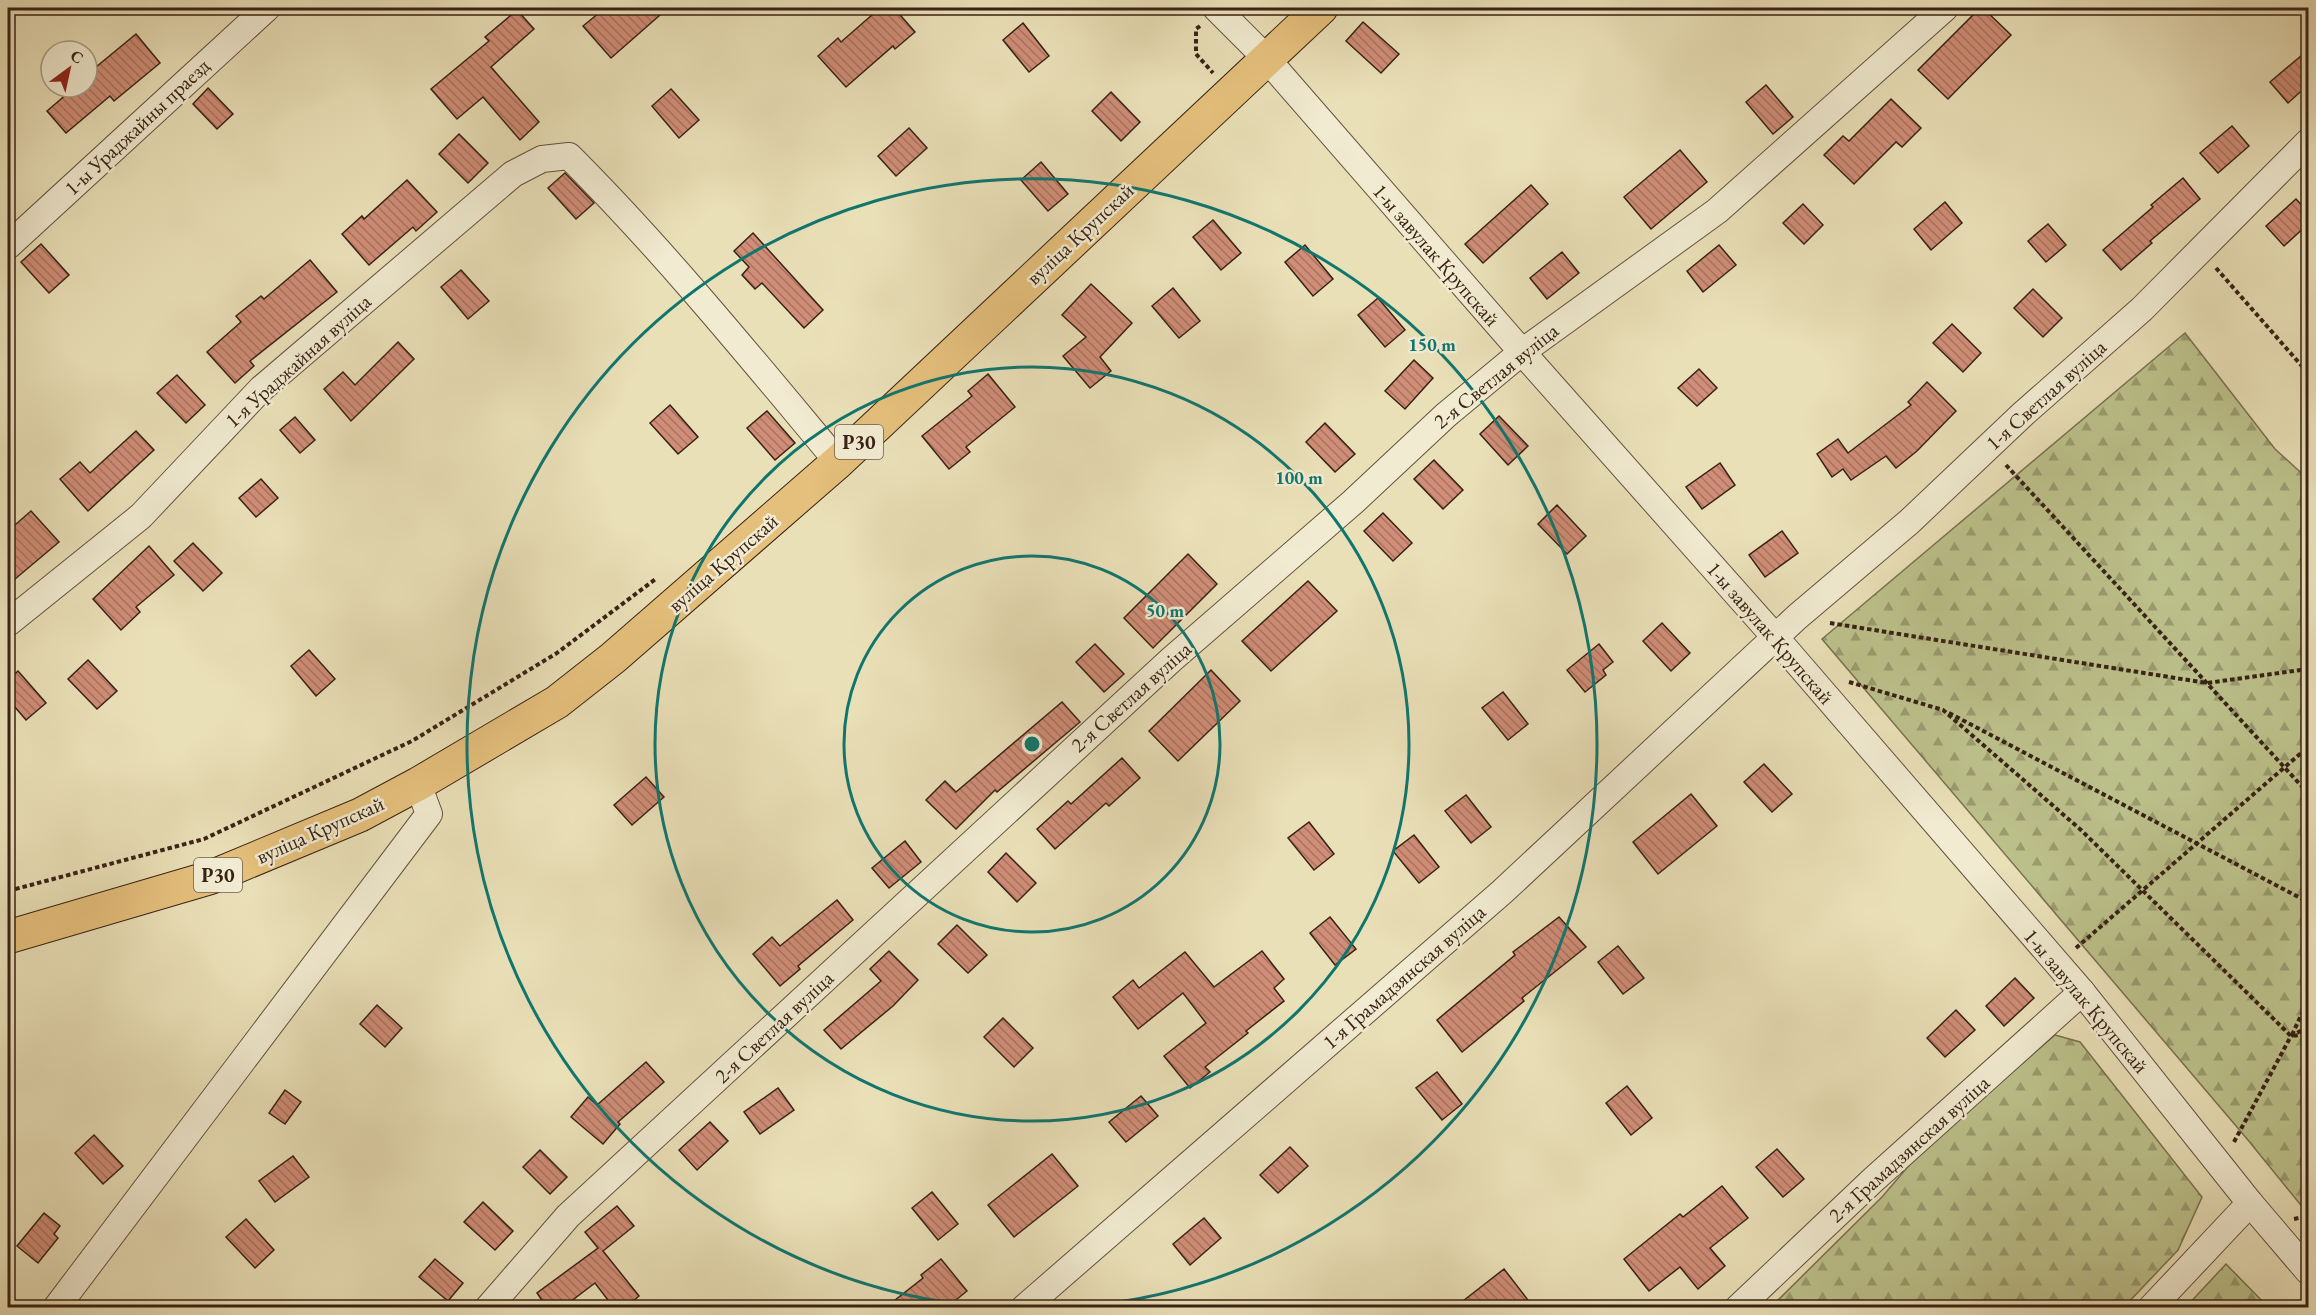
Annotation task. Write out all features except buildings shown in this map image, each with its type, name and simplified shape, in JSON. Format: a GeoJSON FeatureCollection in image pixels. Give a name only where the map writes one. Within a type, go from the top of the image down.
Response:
{"type":"FeatureCollection","features":[{"type":"Feature","properties":{"kind":"main road","name":"вуліца Крупскай"},"geometry":{"type":"LineString","coordinates":[[8,937],[209,878],[360,814],[418,784],[557,702],[614,658],[838,462],[1216,82],[1266,58],[1321,8]]}},
{"type":"Feature","properties":{"kind":"street","name":"1-ы Ураджайны праезд"},"geometry":{"type":"LineString","coordinates":[[8,246],[267,8]]}},
{"type":"Feature","properties":{"kind":"street","name":"1-ы завулак Крупскай"},"geometry":{"type":"LineString","coordinates":[[1217,8],[1266,58],[1522,352],[1775,637],[2082,992],[2250,1203],[2308,1271]]}},
{"type":"Feature","properties":{"kind":"street","name":"2-я Светлая вуліца"},"geometry":{"type":"LineString","coordinates":[[488,1308],[577,1208],[1172,659],[1353,502],[1446,415],[1522,352],[1717,211],[1945,8]]}},
{"type":"Feature","properties":{"kind":"street","name":"1-я Светлая вуліца"},"geometry":{"type":"LineString","coordinates":[[1775,637],[1909,522],[2142,309],[2308,142]]}},
{"type":"Feature","properties":{"kind":"street","name":"1-я Ураджайная вуліца"},"geometry":{"type":"LineString","coordinates":[[8,624],[141,516],[261,388],[513,174],[542,159],[569,156],[602,189],[693,289],[838,462]]}},
{"type":"Feature","properties":{"kind":"street","name":"1-я Грамадзянская вуліца"},"geometry":{"type":"LineString","coordinates":[[1024,1308],[1502,892],[1775,637]]}},
{"type":"Feature","properties":{"kind":"street"},"geometry":{"type":"LineString","coordinates":[[56,1308],[429,814],[418,784]]}},
{"type":"Feature","properties":{"kind":"street","name":"2-я Грамадзянская вуліца"},"geometry":{"type":"LineString","coordinates":[[1738,1308],[1873,1180],[2082,992]]}},
{"type":"Feature","properties":{"kind":"street"},"geometry":{"type":"LineString","coordinates":[[2151,1308],[2250,1203]]}},
{"type":"Feature","properties":{"kind":"path"},"geometry":{"type":"LineString","coordinates":[[1216,82],[1196,54],[1196,29],[1217,8]]}},
{"type":"Feature","properties":{"kind":"path"},"geometry":{"type":"LineString","coordinates":[[2200,250],[2308,373]]}},
{"type":"Feature","properties":{"kind":"path"},"geometry":{"type":"LineString","coordinates":[[1989,447],[2308,793]]}},
{"type":"Feature","properties":{"kind":"path"},"geometry":{"type":"LineString","coordinates":[[8,891],[204,839],[412,741],[556,653],[660,576]]}},
{"type":"Feature","properties":{"kind":"path"},"geometry":{"type":"LineString","coordinates":[[1797,617],[2207,683],[2308,669]]}},
{"type":"Feature","properties":{"kind":"path"},"geometry":{"type":"LineString","coordinates":[[1845,681],[1943,710],[2308,902]]}},
{"type":"Feature","properties":{"kind":"path"},"geometry":{"type":"LineString","coordinates":[[1943,710],[2081,830],[2291,1036]]}},
{"type":"Feature","properties":{"kind":"path"},"geometry":{"type":"LineString","coordinates":[[2057,964],[2308,747]]}},
{"type":"Feature","properties":{"kind":"path"},"geometry":{"type":"LineString","coordinates":[[2221,1167],[2308,1000]]}},
{"type":"Feature","properties":{"kind":"path"},"geometry":{"type":"LineString","coordinates":[[2291,1036],[2308,1027]]}},
{"type":"Feature","properties":{"kind":"path"},"geometry":{"type":"LineString","coordinates":[[2291,1036],[2308,1034]]}},
{"type":"Feature","properties":{"kind":"green space"},"geometry":{"type":"Polygon","coordinates":[[[2185,333],[2275,449],[2308,479],[2308,1214],[2248,1140],[1822,639],[2185,333]]]}},
{"type":"Feature","properties":{"kind":"green space"},"geometry":{"type":"Polygon","coordinates":[[[2055,1035],[2080,1042],[2202,1197],[2178,1250],[2124,1307],[1770,1308],[1882,1197],[1923,1149],[2055,1035]]]}},
{"type":"Feature","properties":{"kind":"green space"},"geometry":{"type":"Polygon","coordinates":[[[2226,1264],[2268,1307],[2186,1307],[2226,1264]]]}}]}
